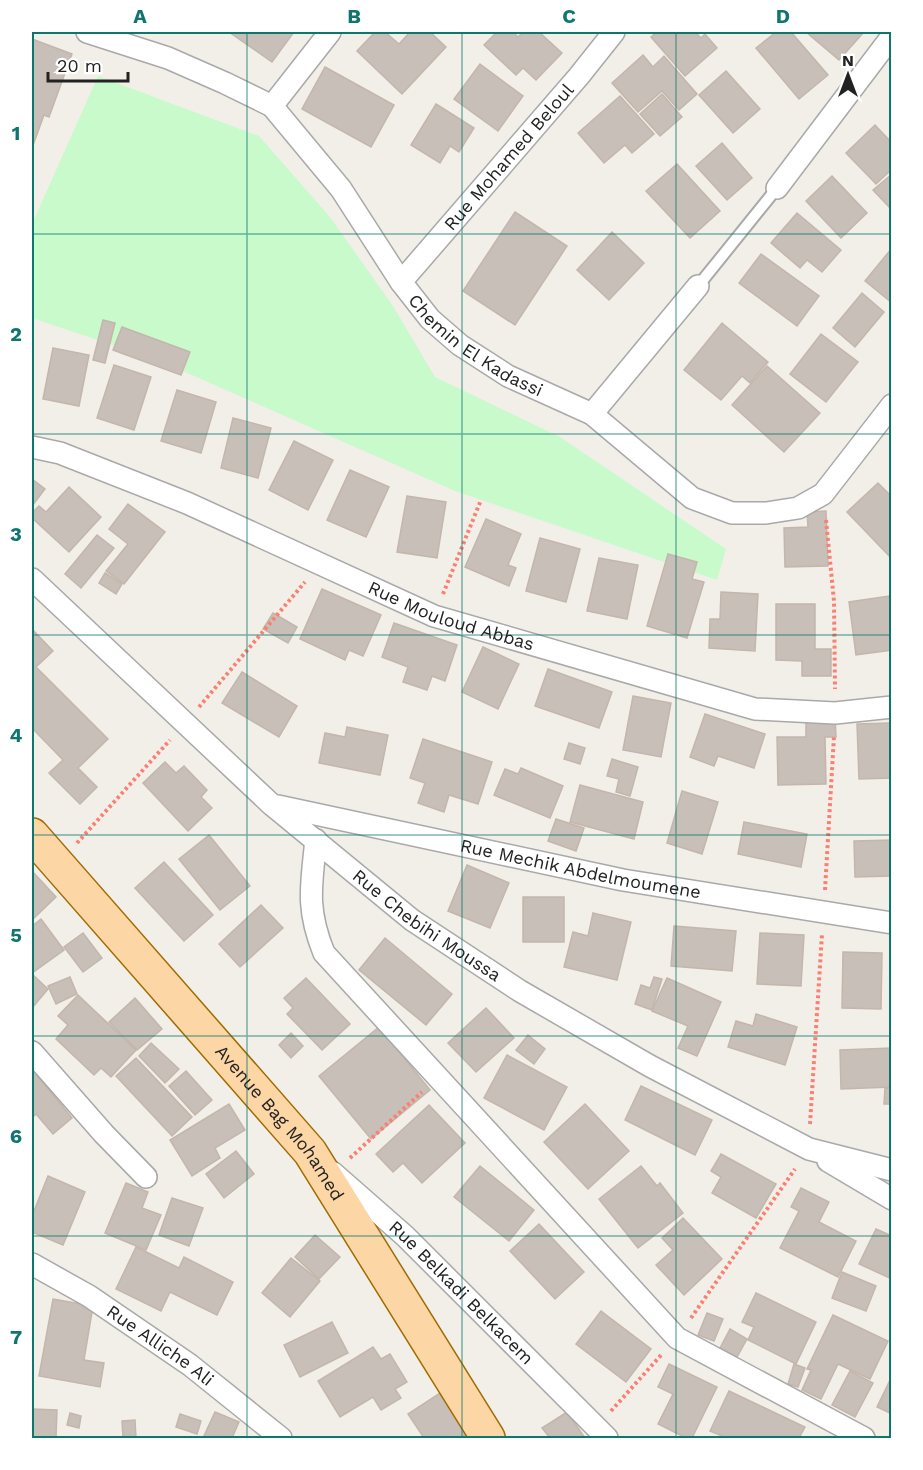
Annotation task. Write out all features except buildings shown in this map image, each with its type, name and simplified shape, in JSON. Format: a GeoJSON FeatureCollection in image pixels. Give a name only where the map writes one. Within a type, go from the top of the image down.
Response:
{"type":"FeatureCollection","features":[{"type":"Feature","properties":{"kind":"main road","name":"Avenue Bag Mohamed"},"geometry":{"type":"LineString","coordinates":[[32,835],[310,1152],[488,1438]]}},
{"type":"Feature","properties":{"kind":"street","name":"Chemin El Kadassi"},"geometry":{"type":"LineString","coordinates":[[87,32],[168,58],[272,106],[341,189],[401,282],[430,319],[460,345],[508,376],[592,414],[692,498],[732,513],[766,513],[798,507],[823,494],[891,405]]}},
{"type":"Feature","properties":{"kind":"street"},"geometry":{"type":"LineString","coordinates":[[272,106],[330,32]]}},
{"type":"Feature","properties":{"kind":"street","name":"Rue Mohamed Beloul"},"geometry":{"type":"LineString","coordinates":[[401,282],[614,32]]}},
{"type":"Feature","properties":{"kind":"street"},"geometry":{"type":"LineString","coordinates":[[777,188],[891,36]]}},
{"type":"Feature","properties":{"kind":"street"},"geometry":{"type":"LineString","coordinates":[[592,414],[698,286]]}},
{"type":"Feature","properties":{"kind":"street","name":"Rue Mouloud Abbas"},"geometry":{"type":"LineString","coordinates":[[32,447],[60,453],[187,503],[434,616],[755,709],[835,713],[891,707]]}},
{"type":"Feature","properties":{"kind":"street","name":"Rue Chebihi Moussa"},"geometry":{"type":"LineString","coordinates":[[32,579],[272,805],[412,920],[520,991],[650,1066],[809,1149],[891,1170]]}},
{"type":"Feature","properties":{"kind":"street","name":"Rue Mechik Abdelmoumene"},"geometry":{"type":"LineString","coordinates":[[272,805],[623,880],[891,922]]}},
{"type":"Feature","properties":{"kind":"street"},"geometry":{"type":"LineString","coordinates":[[316,840],[310,904],[315,930],[324,953],[437,1077],[677,1338],[864,1438]]}},
{"type":"Feature","properties":{"kind":"street"},"geometry":{"type":"LineString","coordinates":[[32,1052],[104,1134],[146,1177]]}},
{"type":"Feature","properties":{"kind":"street"},"geometry":{"type":"LineString","coordinates":[[809,1149],[891,1199]]}},
{"type":"Feature","properties":{"kind":"street","name":"Rue Belkadi Belkacem"},"geometry":{"type":"LineString","coordinates":[[310,1152],[405,1236],[602,1433]]}},
{"type":"Feature","properties":{"kind":"street","name":"Rue Alliche Ali"},"geometry":{"type":"LineString","coordinates":[[32,1264],[89,1296],[190,1365],[281,1438]]}},
{"type":"Feature","properties":{"kind":"lane"},"geometry":{"type":"LineString","coordinates":[[698,286],[777,188]]}},
{"type":"Feature","properties":{"kind":"path"},"geometry":{"type":"LineString","coordinates":[[602,1433],[677,1338],[809,1149],[835,713],[834,601],[823,494]]}},
{"type":"Feature","properties":{"kind":"path"},"geometry":{"type":"LineString","coordinates":[[434,616],[481,500]]}},
{"type":"Feature","properties":{"kind":"path"},"geometry":{"type":"LineString","coordinates":[[58,864],[184,724],[321,564]]}},
{"type":"Feature","properties":{"kind":"path"},"geometry":{"type":"LineString","coordinates":[[334,1173],[437,1077]]}},
{"type":"Feature","properties":{"kind":"green space"},"geometry":{"type":"Polygon","coordinates":[[[98,76],[259,136],[330,217],[393,306],[435,377],[560,437],[726,549],[717,580],[455,491],[160,361],[32,318],[32,224],[98,76]]]}}]}
